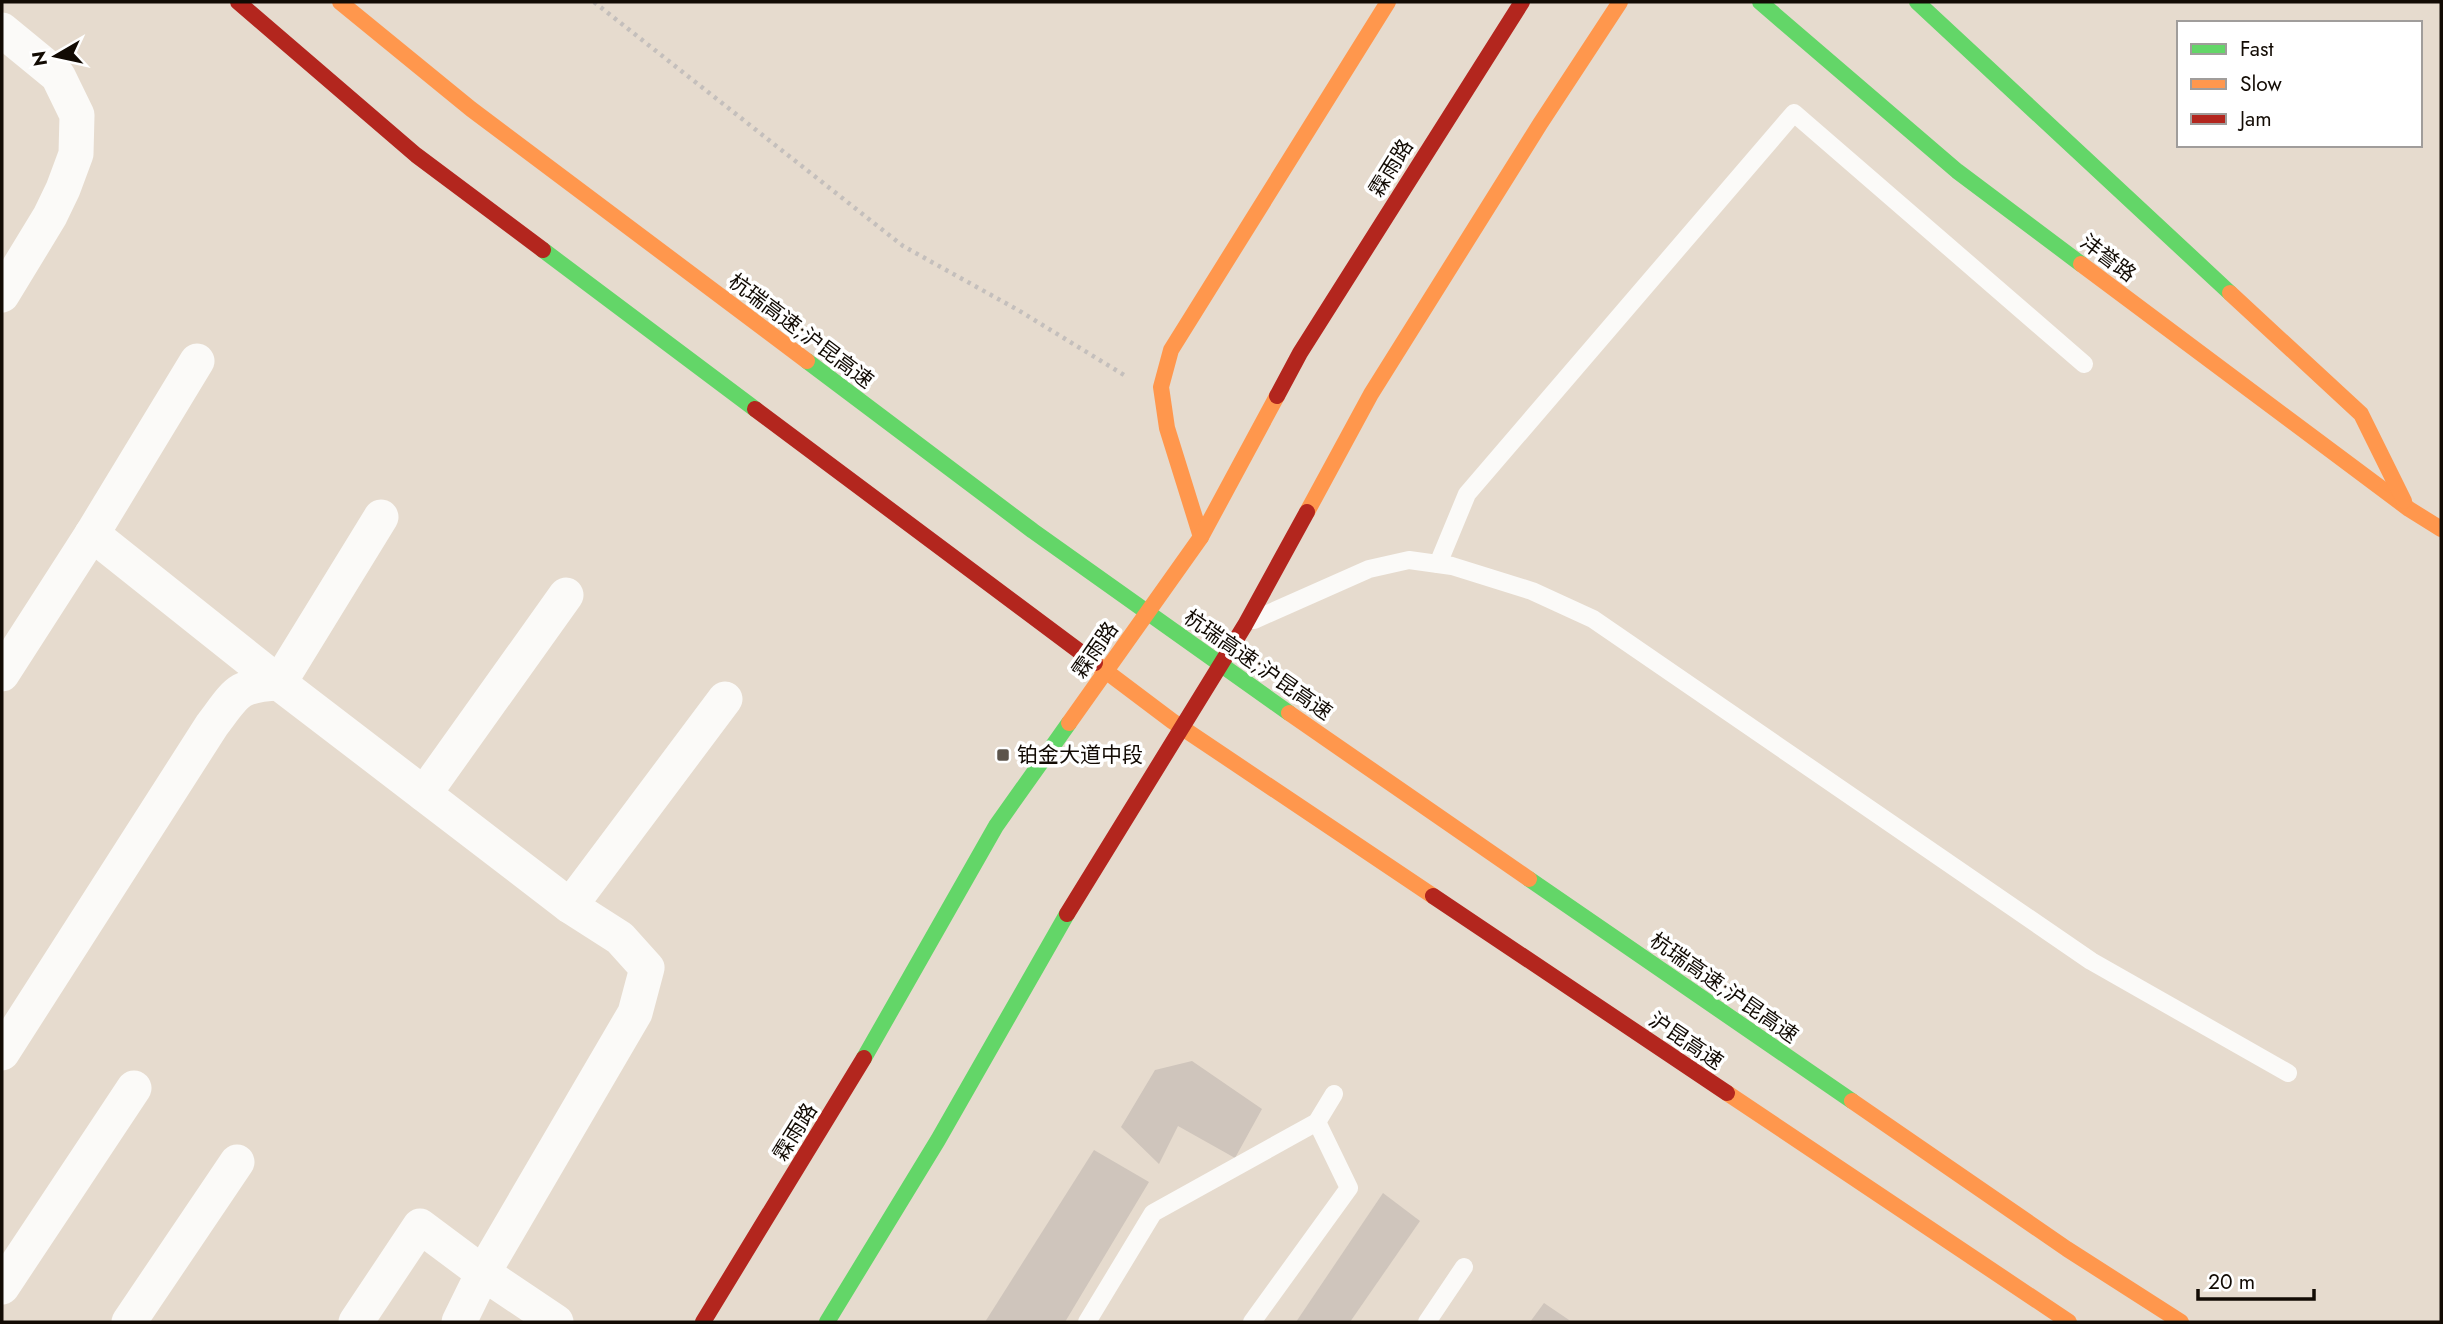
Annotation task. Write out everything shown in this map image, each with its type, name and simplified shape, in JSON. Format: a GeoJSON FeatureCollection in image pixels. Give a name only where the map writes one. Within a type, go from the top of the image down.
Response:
{"type":"FeatureCollection","features":[{"type":"Feature","properties":{"kind":"main road","name":"沪昆高速"},"geometry":{"type":"LineString","coordinates":[[238,2],[416,155],[1172,721],[2069,1322]]}},
{"type":"Feature","properties":{"kind":"main road","name":"杭瑞高速;沪昆高速"},"geometry":{"type":"LineString","coordinates":[[340,2],[471,109],[1033,531],[1330,742],[2067,1249],[2181,1322]]}},
{"type":"Feature","properties":{"kind":"main road"},"geometry":{"type":"LineString","coordinates":[[1201,537],[1167,428],[1161,387],[1171,350],[1388,2]]}},
{"type":"Feature","properties":{"kind":"main road","name":"霖雨路"},"geometry":{"type":"LineString","coordinates":[[703,1322],[849,1085],[996,826],[1201,537],[1300,353],[1522,2]]}},
{"type":"Feature","properties":{"kind":"main road"},"geometry":{"type":"LineString","coordinates":[[827,1322],[938,1140],[1086,881],[1245,625],[1371,394],[1620,2]]}},
{"type":"Feature","properties":{"kind":"main road"},"geometry":{"type":"LineString","coordinates":[[1917,2],[2361,414],[2409,509]]}},
{"type":"Feature","properties":{"kind":"main road","name":"沣誉路"},"geometry":{"type":"LineString","coordinates":[[1761,3],[1957,171],[2409,509],[2441,529]]}},
{"type":"Feature","properties":{"kind":"street"},"geometry":{"type":"LineString","coordinates":[[2,30],[58,76],[77,115],[76,154],[63,189],[50,216],[2,295]]}},
{"type":"Feature","properties":{"kind":"street"},"geometry":{"type":"LineString","coordinates":[[2,674],[92,534],[197,362]]}},
{"type":"Feature","properties":{"kind":"street"},"geometry":{"type":"LineString","coordinates":[[279,683],[381,517]]}},
{"type":"Feature","properties":{"kind":"street"},"geometry":{"type":"LineString","coordinates":[[92,534],[279,683],[570,906],[620,938],[647,968],[635,1013],[483,1273],[459,1322]]}},
{"type":"Feature","properties":{"kind":"street"},"geometry":{"type":"LineString","coordinates":[[424,794],[566,595]]}},
{"type":"Feature","properties":{"kind":"street"},"geometry":{"type":"LineString","coordinates":[[2,1054],[226,706],[249,685],[279,683]]}},
{"type":"Feature","properties":{"kind":"street"},"geometry":{"type":"LineString","coordinates":[[570,906],[725,699]]}},
{"type":"Feature","properties":{"kind":"street"},"geometry":{"type":"LineString","coordinates":[[2,1287],[134,1088]]}},
{"type":"Feature","properties":{"kind":"street"},"geometry":{"type":"LineString","coordinates":[[129,1322],[237,1162]]}},
{"type":"Feature","properties":{"kind":"street"},"geometry":{"type":"LineString","coordinates":[[356,1322],[420,1226],[556,1322]]}},
{"type":"Feature","properties":{"kind":"lane"},"geometry":{"type":"LineString","coordinates":[[1438,564],[1467,494],[1794,113],[2084,364]]}},
{"type":"Feature","properties":{"kind":"lane"},"geometry":{"type":"LineString","coordinates":[[1245,625],[1369,569],[1409,560],[1452,566],[1532,591],[1592,619],[2091,961],[2288,1073]]}},
{"type":"Feature","properties":{"kind":"lane"},"geometry":{"type":"LineString","coordinates":[[1087,1322],[1153,1213],[1317,1122],[1334,1094]]}},
{"type":"Feature","properties":{"kind":"lane"},"geometry":{"type":"LineString","coordinates":[[1252,1322],[1349,1188],[1317,1122]]}},
{"type":"Feature","properties":{"kind":"lane"},"geometry":{"type":"LineString","coordinates":[[1427,1322],[1464,1268]]}},
{"type":"Feature","properties":{"kind":"path"},"geometry":{"type":"LineString","coordinates":[[594,2],[904,246],[1018,310],[1133,381],[1161,387]]}},
{"type":"Feature","properties":{"kind":"building"},"geometry":{"type":"Polygon","coordinates":[[[1192,1061],[1262,1109],[1235,1158],[1178,1126],[1159,1164],[1121,1127],[1155,1070],[1192,1061]]]}},
{"type":"Feature","properties":{"kind":"building"},"geometry":{"type":"Polygon","coordinates":[[[1094,1150],[1149,1182],[1065,1322],[985,1322],[1094,1150]]]}},
{"type":"Feature","properties":{"kind":"building"},"geometry":{"type":"Polygon","coordinates":[[[1383,1193],[1420,1221],[1350,1322],[1296,1322],[1383,1193]]]}},
{"type":"Feature","properties":{"kind":"building"},"geometry":{"type":"Polygon","coordinates":[[[1544,1303],[1572,1322],[1530,1322],[1544,1303]]]}},
{"type":"Feature","properties":{"kind":"traffic: fast"},"geometry":{"type":"LineString","coordinates":[[1760,2],[1957,171],[2081,264]]}},
{"type":"Feature","properties":{"kind":"traffic: fast"},"geometry":{"type":"LineString","coordinates":[[1917,2],[2230,293]]}},
{"type":"Feature","properties":{"kind":"traffic: fast"},"geometry":{"type":"LineString","coordinates":[[543,250],[755,409]]}},
{"type":"Feature","properties":{"kind":"traffic: fast"},"geometry":{"type":"LineString","coordinates":[[807,361],[1033,531],[1289,713]]}},
{"type":"Feature","properties":{"kind":"traffic: fast"},"geometry":{"type":"LineString","coordinates":[[864,1058],[996,826],[1069,723]]}},
{"type":"Feature","properties":{"kind":"traffic: fast"},"geometry":{"type":"LineString","coordinates":[[1529,879],[1852,1101]]}},
{"type":"Feature","properties":{"kind":"traffic: fast"},"geometry":{"type":"LineString","coordinates":[[827,1322],[938,1140],[1067,914]]}},
{"type":"Feature","properties":{"kind":"traffic: slow"},"geometry":{"type":"LineString","coordinates":[[340,2],[471,109],[807,361]]}},
{"type":"Feature","properties":{"kind":"traffic: slow"},"geometry":{"type":"LineString","coordinates":[[1201,537],[1167,428],[1161,387],[1171,350],[1388,2]]}},
{"type":"Feature","properties":{"kind":"traffic: slow"},"geometry":{"type":"LineString","coordinates":[[1307,512],[1371,394],[1540,124],[1620,2]]}},
{"type":"Feature","properties":{"kind":"traffic: slow"},"geometry":{"type":"LineString","coordinates":[[2081,264],[2409,509],[2441,529]]}},
{"type":"Feature","properties":{"kind":"traffic: slow"},"geometry":{"type":"LineString","coordinates":[[2230,293],[2361,414],[2404,501]]}},
{"type":"Feature","properties":{"kind":"traffic: slow"},"geometry":{"type":"LineString","coordinates":[[1069,723],[1201,537],[1277,396]]}},
{"type":"Feature","properties":{"kind":"traffic: slow"},"geometry":{"type":"LineString","coordinates":[[1095,663],[1172,721],[1433,896]]}},
{"type":"Feature","properties":{"kind":"traffic: slow"},"geometry":{"type":"LineString","coordinates":[[1289,713],[1529,879]]}},
{"type":"Feature","properties":{"kind":"traffic: slow"},"geometry":{"type":"LineString","coordinates":[[1727,1093],[2069,1322]]}},
{"type":"Feature","properties":{"kind":"traffic: slow"},"geometry":{"type":"LineString","coordinates":[[1852,1101],[2067,1249],[2181,1322]]}},
{"type":"Feature","properties":{"kind":"traffic: jam"},"geometry":{"type":"LineString","coordinates":[[238,2],[416,155],[543,250]]}},
{"type":"Feature","properties":{"kind":"traffic: jam"},"geometry":{"type":"LineString","coordinates":[[1277,396],[1300,353],[1522,2]]}},
{"type":"Feature","properties":{"kind":"traffic: jam"},"geometry":{"type":"LineString","coordinates":[[755,409],[1095,663]]}},
{"type":"Feature","properties":{"kind":"traffic: jam"},"geometry":{"type":"LineString","coordinates":[[1067,914],[1245,625],[1307,512]]}},
{"type":"Feature","properties":{"kind":"traffic: jam"},"geometry":{"type":"LineString","coordinates":[[1433,896],[1727,1093]]}},
{"type":"Feature","properties":{"kind":"traffic: jam"},"geometry":{"type":"LineString","coordinates":[[703,1322],[864,1058]]}},
{"type":"Feature","properties":{"kind":"place","name":"铂金大道中段"},"geometry":{"type":"Point","coordinates":[1003,755]}}]}
